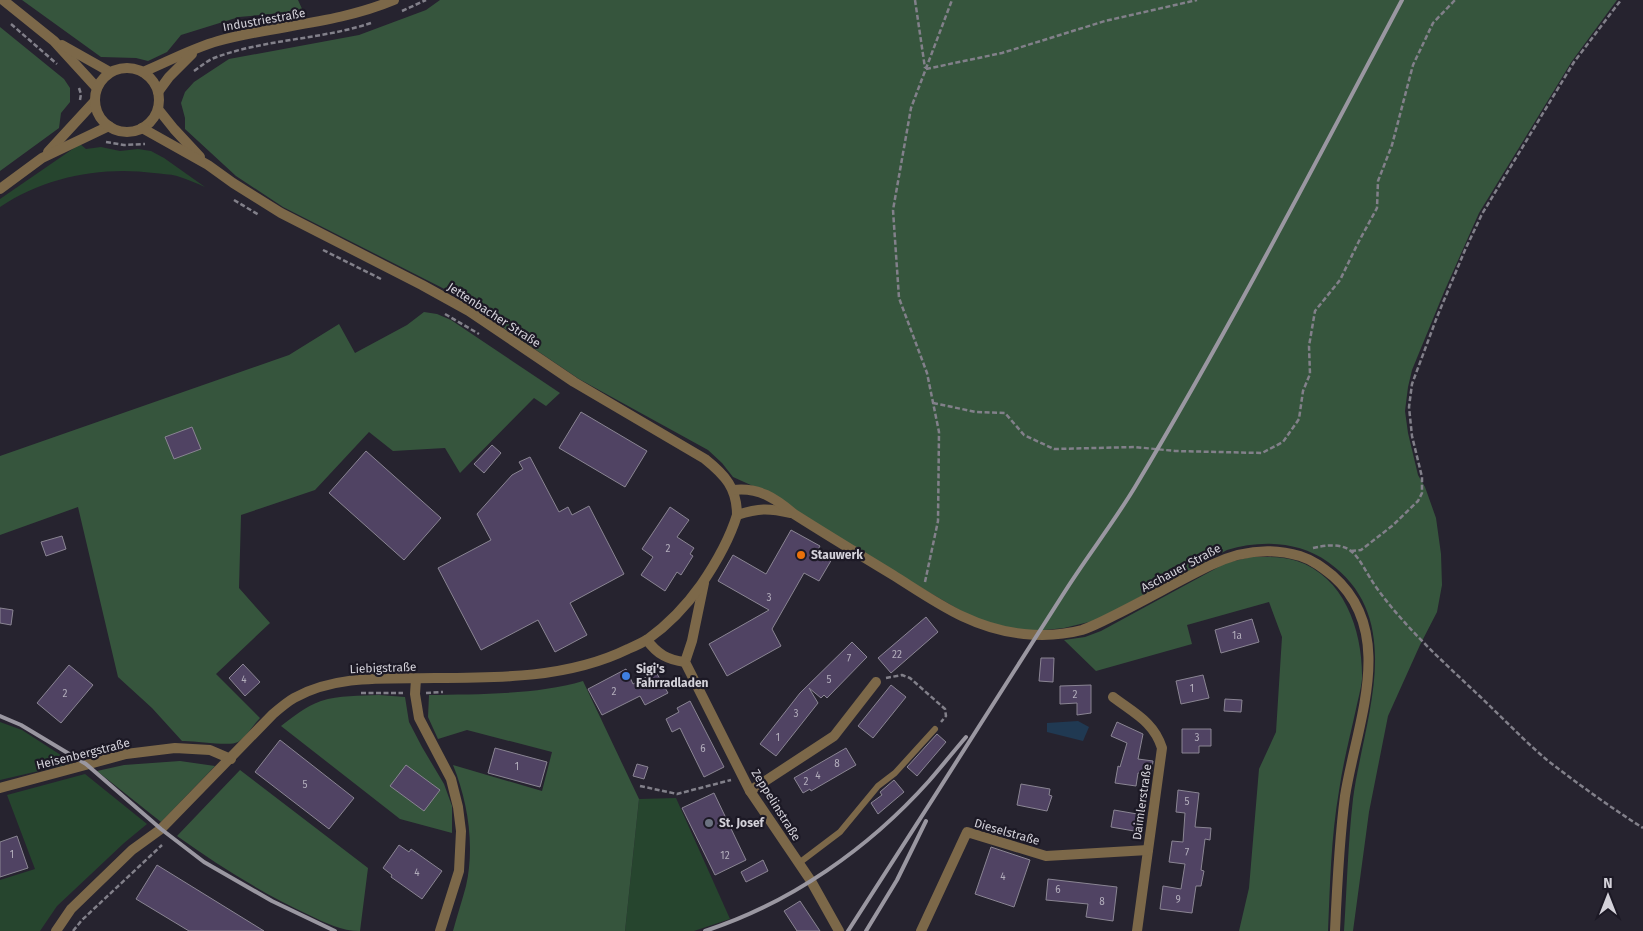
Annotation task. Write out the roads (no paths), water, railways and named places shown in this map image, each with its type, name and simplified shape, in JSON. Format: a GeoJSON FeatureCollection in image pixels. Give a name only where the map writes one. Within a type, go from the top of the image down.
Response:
{"type":"FeatureCollection","features":[{"type":"Feature","properties":{"kind":"street"},"geometry":{"type":"LineString","coordinates":[[3,0],[54,41],[97,88]]}},
{"type":"Feature","properties":{"kind":"street","name":"Industriestraße"},"geometry":{"type":"LineString","coordinates":[[143,72],[216,42],[336,19],[378,7],[394,0]]}},
{"type":"Feature","properties":{"kind":"street"},"geometry":{"type":"LineString","coordinates":[[54,41],[110,72]]}},
{"type":"Feature","properties":{"kind":"street","name":"Industriestraße"},"geometry":{"type":"LineString","coordinates":[[158,92],[169,77],[197,50]]}},
{"type":"Feature","properties":{"kind":"street"},"geometry":{"type":"LineString","coordinates":[[0,189],[42,158],[76,123],[94,101],[97,88],[102,79],[110,72],[120,68],[128,68],[143,72],[150,77],[158,92],[158,109],[150,122],[142,128],[130,132],[123,132],[109,126],[99,115],[94,101]]}},
{"type":"Feature","properties":{"kind":"street","name":"Jettenbacher Straße"},"geometry":{"type":"LineString","coordinates":[[158,109],[208,165]]}},
{"type":"Feature","properties":{"kind":"street"},"geometry":{"type":"LineString","coordinates":[[42,158],[109,126]]}},
{"type":"Feature","properties":{"kind":"street","name":"Jettenbacher Straße"},"geometry":{"type":"LineString","coordinates":[[142,128],[208,165],[280,213],[469,311],[574,382],[705,459],[716,468],[733,490],[737,502],[737,515]]}},
{"type":"Feature","properties":{"kind":"street","name":"Aschauer Straße"},"geometry":{"type":"LineString","coordinates":[[733,490],[745,489],[764,494],[778,501],[794,514],[961,617],[978,624],[1011,632],[1049,634],[1082,630],[1099,624],[1232,555],[1258,550],[1277,551],[1310,559],[1324,568],[1348,591],[1356,606],[1364,626],[1369,677],[1346,795],[1339,858],[1335,931]]}},
{"type":"Feature","properties":{"kind":"street","name":"Aschauer Straße"},"geometry":{"type":"LineString","coordinates":[[737,515],[758,509],[794,514]]}},
{"type":"Feature","properties":{"kind":"street","name":"Liebigstraße"},"geometry":{"type":"LineString","coordinates":[[56,931],[76,904],[132,850],[161,829],[273,714],[293,698],[313,688],[355,680],[470,678],[558,671],[612,657],[647,640],[687,604],[705,579],[730,536],[737,515]]}},
{"type":"Feature","properties":{"kind":"street"},"geometry":{"type":"LineString","coordinates":[[647,640],[656,652],[674,660],[685,662],[692,641],[705,579]]}},
{"type":"Feature","properties":{"kind":"street","name":"Zeppelinstraße"},"geometry":{"type":"LineString","coordinates":[[685,662],[750,791],[811,881],[839,931]]}},
{"type":"Feature","properties":{"kind":"street"},"geometry":{"type":"LineString","coordinates":[[416,679],[415,694],[419,718],[451,779],[458,807],[460,831],[459,871],[440,931]]}},
{"type":"Feature","properties":{"kind":"street"},"geometry":{"type":"LineString","coordinates":[[750,791],[834,736],[876,682]]}},
{"type":"Feature","properties":{"kind":"street","name":"Daimlerstraße"},"geometry":{"type":"LineString","coordinates":[[1113,697],[1151,725],[1158,735],[1162,748],[1137,931]]}},
{"type":"Feature","properties":{"kind":"street","name":"Heisenbergstraße"},"geometry":{"type":"LineString","coordinates":[[0,788],[126,754],[175,748],[210,750],[231,759]]}},
{"type":"Feature","properties":{"kind":"street","name":"Dieselstraße"},"geometry":{"type":"LineString","coordinates":[[921,931],[966,832],[1046,856],[1148,850]]}},
{"type":"Feature","properties":{"kind":"lane"},"geometry":{"type":"LineString","coordinates":[[799,863],[840,832],[878,786],[894,773],[935,729]]}},
{"type":"Feature","properties":{"kind":"water"},"geometry":{"type":"Polygon","coordinates":[[[1078,721],[1089,727],[1083,741],[1047,732],[1047,723],[1078,721]]]}},
{"type":"Feature","properties":{"kind":"railway"},"geometry":{"type":"LineString","coordinates":[[848,931],[1071,582],[1135,487],[1238,306],[1402,0]]}},
{"type":"Feature","properties":{"kind":"railway"},"geometry":{"type":"LineString","coordinates":[[0,716],[21,725],[86,764],[161,829],[204,862],[272,901],[335,931]]}},
{"type":"Feature","properties":{"kind":"railway"},"geometry":{"type":"LineString","coordinates":[[705,931],[737,919],[798,889],[854,851],[906,806],[966,737]]}},
{"type":"Feature","properties":{"kind":"railway"},"geometry":{"type":"LineString","coordinates":[[866,931],[897,880],[926,821]]}},
{"type":"Feature","properties":{"kind":"place","name":"Stauwerk"},"geometry":{"type":"Point","coordinates":[801,555]}},
{"type":"Feature","properties":{"kind":"place","name":"Sigi's Fahrradladen"},"geometry":{"type":"Point","coordinates":[626,676]}},
{"type":"Feature","properties":{"kind":"place","name":"St. Josef"},"geometry":{"type":"Point","coordinates":[709,823]}}]}
